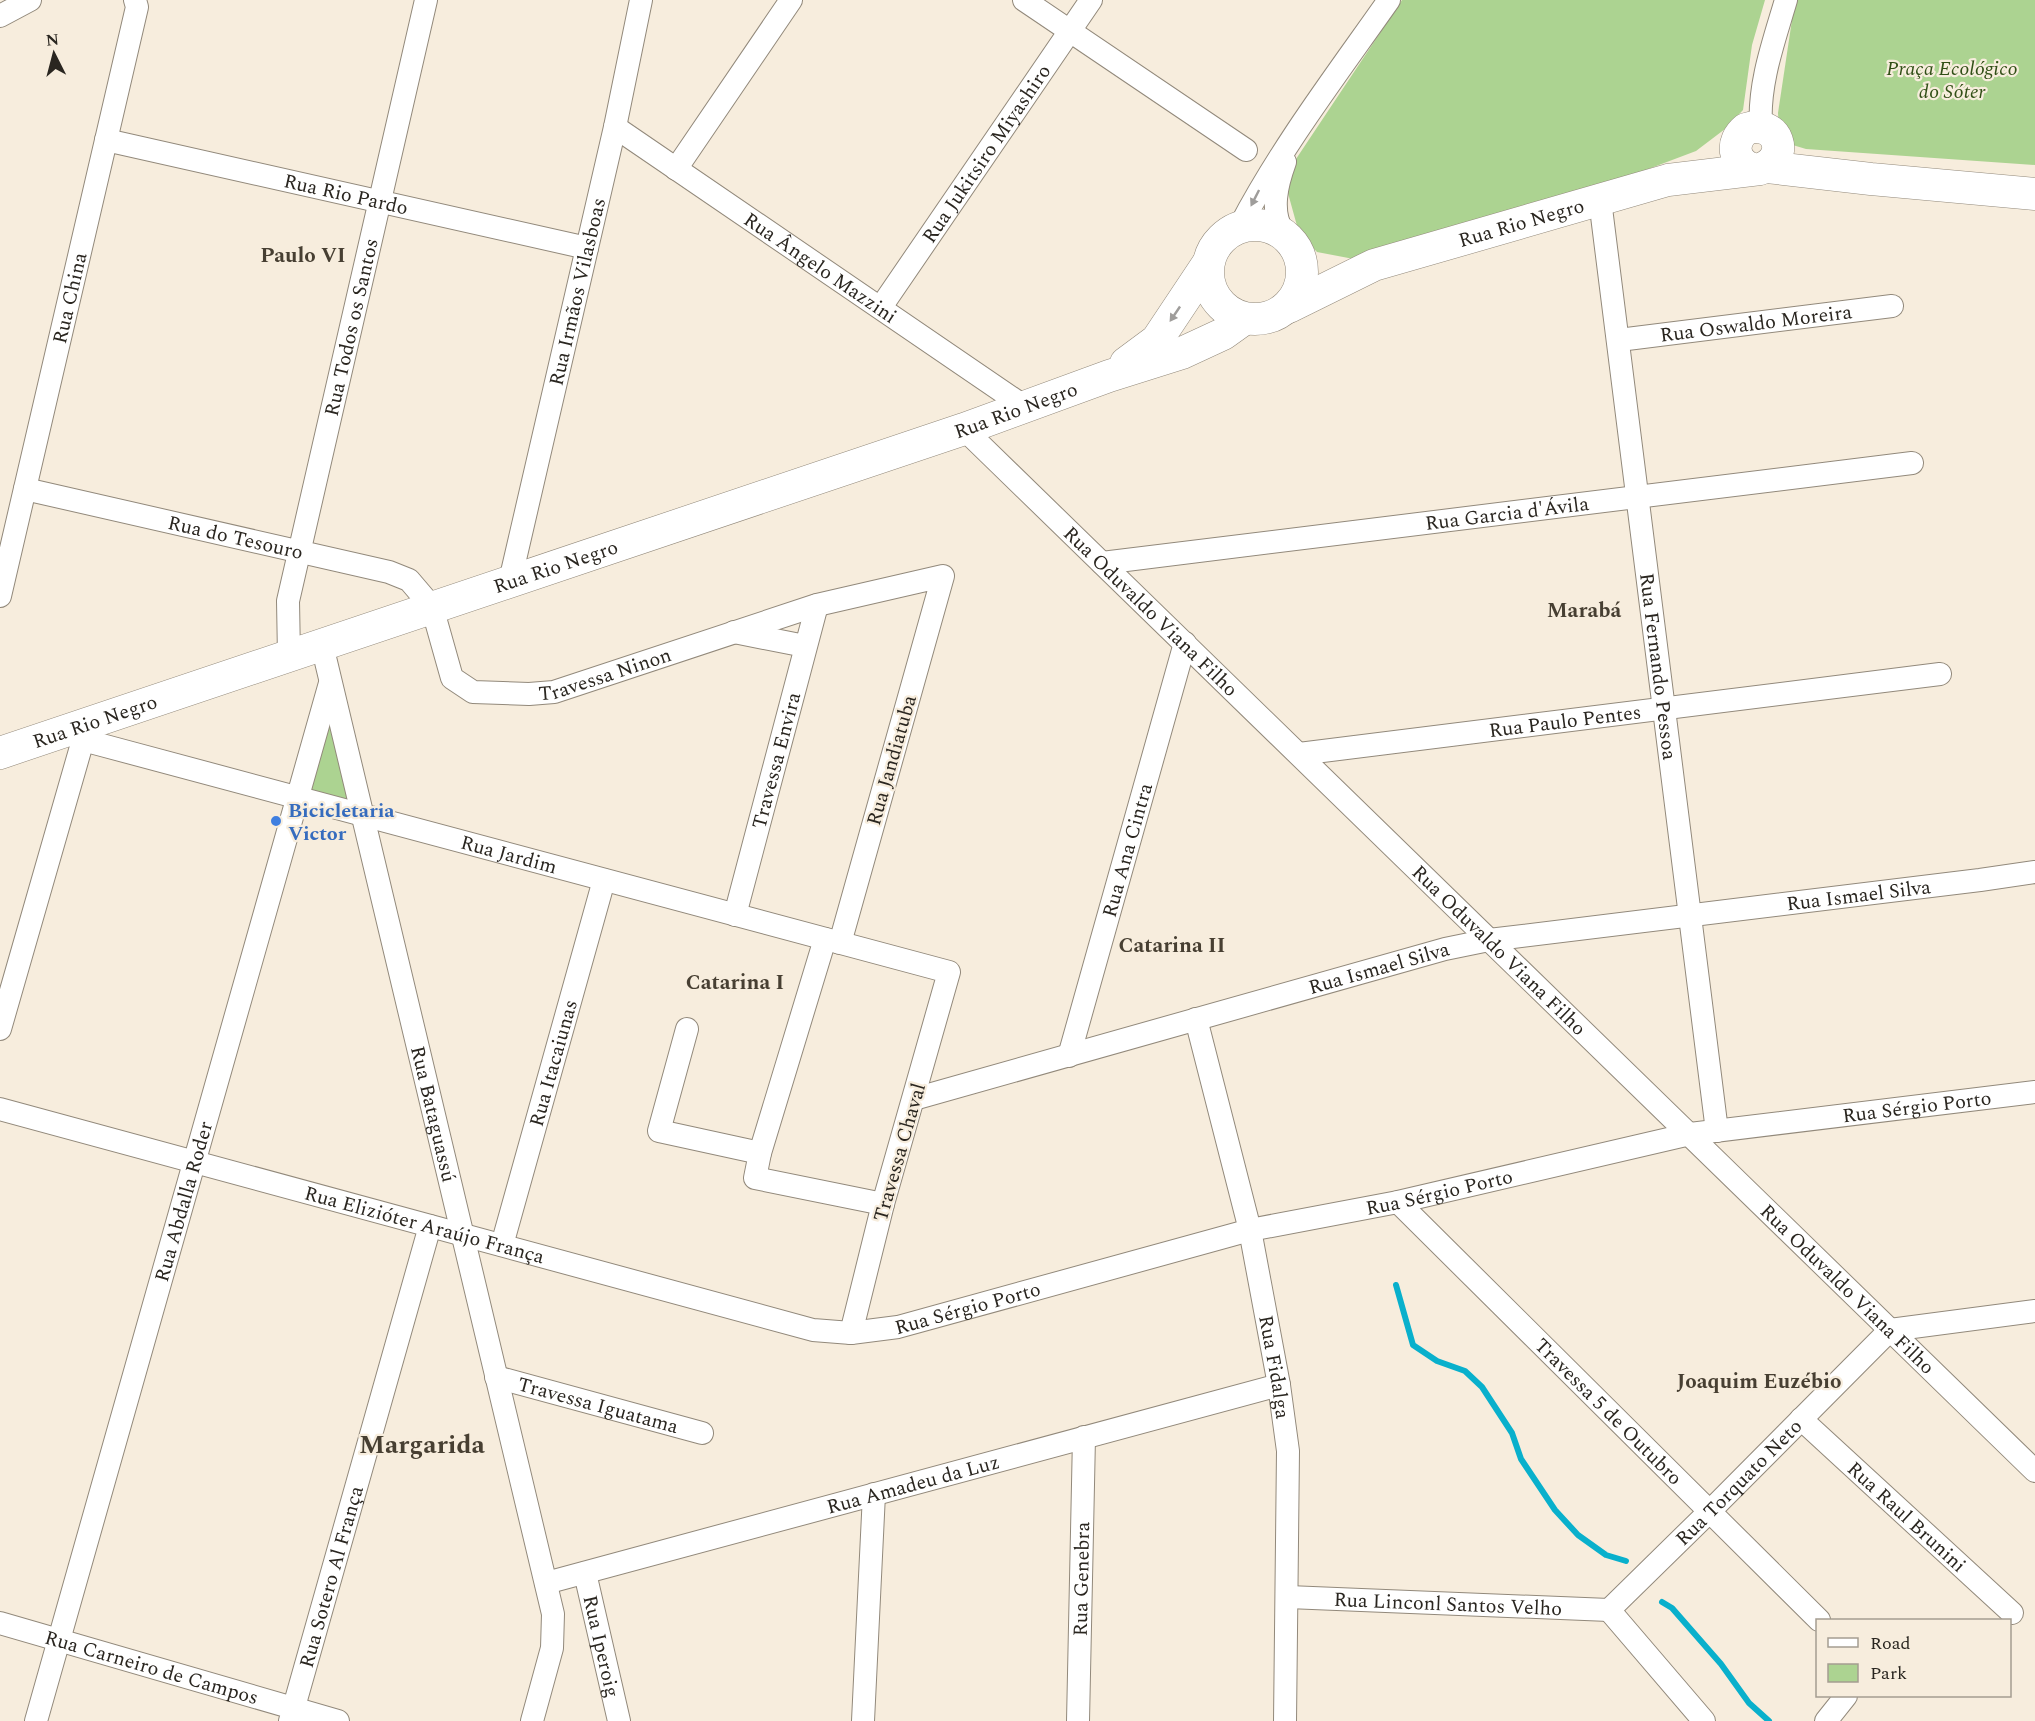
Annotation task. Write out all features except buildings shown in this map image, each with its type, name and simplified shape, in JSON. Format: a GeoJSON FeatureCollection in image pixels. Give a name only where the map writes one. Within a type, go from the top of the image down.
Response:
{"type":"FeatureCollection","features":[{"type":"Feature","properties":{"kind":"main road"},"geometry":{"type":"LineString","coordinates":[[1759,150],[2035,175]]}},
{"type":"Feature","properties":{"kind":"main road"},"geometry":{"type":"LineString","coordinates":[[1759,150],[1871,179],[2035,194]]}},
{"type":"Feature","properties":{"kind":"main road","name":"Rua Rio Negro"},"geometry":{"type":"LineString","coordinates":[[1289,307],[1374,265],[1668,180],[1706,154],[1759,150]]}},
{"type":"Feature","properties":{"kind":"main road"},"geometry":{"type":"LineString","coordinates":[[1262,224],[1290,240],[1303,279],[1289,307],[1268,319],[1244,319],[1223,308],[1209,289],[1207,266],[1218,241],[1240,226],[1262,224]]}},
{"type":"Feature","properties":{"kind":"main road","name":"Rua Rio Negro"},"geometry":{"type":"LineString","coordinates":[[1290,240],[1315,261],[1347,265],[1374,265]]}},
{"type":"Feature","properties":{"kind":"main road","name":"Rua Rio Negro"},"geometry":{"type":"LineString","coordinates":[[1109,376],[1158,340],[1207,266]]}},
{"type":"Feature","properties":{"kind":"main road","name":"Rua Rio Negro"},"geometry":{"type":"LineString","coordinates":[[0,753],[81,733],[289,656],[964,429],[1109,376],[1182,353],[1223,334],[1244,319]]}},
{"type":"Feature","properties":{"kind":"street"},"geometry":{"type":"LineString","coordinates":[[0,16],[30,0]]}},
{"type":"Feature","properties":{"kind":"street","name":"Rua China"},"geometry":{"type":"LineString","coordinates":[[0,596],[137,7],[135,0]]}},
{"type":"Feature","properties":{"kind":"street","name":"Rua Todos os Santos"},"geometry":{"type":"LineString","coordinates":[[289,656],[288,601],[426,0]]}},
{"type":"Feature","properties":{"kind":"street","name":"Rua Irmãos Vilasboas"},"geometry":{"type":"LineString","coordinates":[[510,581],[615,127],[641,0]]}},
{"type":"Feature","properties":{"kind":"street"},"geometry":{"type":"LineString","coordinates":[[676,169],[791,0]]}},
{"type":"Feature","properties":{"kind":"street"},"geometry":{"type":"LineString","coordinates":[[1024,0],[1246,150]]}},
{"type":"Feature","properties":{"kind":"street","name":"Rua Jukitsiro Miyashiro"},"geometry":{"type":"LineString","coordinates":[[881,307],[1091,0]]}},
{"type":"Feature","properties":{"kind":"street"},"geometry":{"type":"LineString","coordinates":[[1240,226],[1261,185],[1389,0]]}},
{"type":"Feature","properties":{"kind":"street"},"geometry":{"type":"LineString","coordinates":[[1759,150],[1762,92],[1786,0]]}},
{"type":"Feature","properties":{"kind":"street","name":"Rua Ângelo Mazzini"},"geometry":{"type":"LineString","coordinates":[[615,127],[1025,407]]}},
{"type":"Feature","properties":{"kind":"street"},"geometry":{"type":"LineString","coordinates":[[1290,240],[1278,225],[1275,188],[1294,135]]}},
{"type":"Feature","properties":{"kind":"street","name":"Rua Rio Pardo"},"geometry":{"type":"LineString","coordinates":[[105,140],[587,248]]}},
{"type":"Feature","properties":{"kind":"street","name":"Rua Fernando Pessoa"},"geometry":{"type":"LineString","coordinates":[[1600,200],[1717,1131]]}},
{"type":"Feature","properties":{"kind":"street","name":"Rua Oswaldo Moreira"},"geometry":{"type":"LineString","coordinates":[[1619,340],[1892,306]]}},
{"type":"Feature","properties":{"kind":"street","name":"Rua Oduvaldo Viana Filho"},"geometry":{"type":"LineString","coordinates":[[964,429],[2035,1470]]}},
{"type":"Feature","properties":{"kind":"street","name":"Rua Garcia d'Ávila"},"geometry":{"type":"LineString","coordinates":[[1102,563],[1912,463]]}},
{"type":"Feature","properties":{"kind":"street","name":"Rua do Tesouro"},"geometry":{"type":"LineString","coordinates":[[25,489],[389,572],[409,580],[432,607]]}},
{"type":"Feature","properties":{"kind":"street","name":"Travessa Ninon"},"geometry":{"type":"LineString","coordinates":[[432,607],[452,678],[472,692],[529,694],[554,692],[817,605],[943,576]]}},
{"type":"Feature","properties":{"kind":"street","name":"Rua Jandiatuba"},"geometry":{"type":"LineString","coordinates":[[883,1204],[755,1178],[760,1153],[832,941],[943,576]]}},
{"type":"Feature","properties":{"kind":"street","name":"Travessa Envira"},"geometry":{"type":"LineString","coordinates":[[735,915],[817,605]]}},
{"type":"Feature","properties":{"kind":"street","name":"Travessa Ninon"},"geometry":{"type":"LineString","coordinates":[[732,632],[805,646]]}},
{"type":"Feature","properties":{"kind":"street","name":"Rua Ana Cintra"},"geometry":{"type":"LineString","coordinates":[[1069,1056],[1185,643]]}},
{"type":"Feature","properties":{"kind":"street","name":"Rua Bataguassú"},"geometry":{"type":"LineString","coordinates":[[322,645],[553,1614],[552,1648],[532,1721]]}},
{"type":"Feature","properties":{"kind":"street","name":"Rua Paulo Pentes"},"geometry":{"type":"LineString","coordinates":[[1299,754],[1940,674]]}},
{"type":"Feature","properties":{"kind":"street","name":"Rua Abdalla Roder"},"geometry":{"type":"LineString","coordinates":[[36,1721],[330,681]]}},
{"type":"Feature","properties":{"kind":"street"},"geometry":{"type":"LineString","coordinates":[[0,1029],[81,733]]}},
{"type":"Feature","properties":{"kind":"street","name":"Rua Jardim"},"geometry":{"type":"LineString","coordinates":[[81,733],[297,798],[949,972]]}},
{"type":"Feature","properties":{"kind":"street","name":"Rua Ismael Silva"},"geometry":{"type":"LineString","coordinates":[[914,1100],[1445,949],[1490,940],[2035,872]]}},
{"type":"Feature","properties":{"kind":"street","name":"Rua Itacaiunas"},"geometry":{"type":"LineString","coordinates":[[502,1245],[604,880]]}},
{"type":"Feature","properties":{"kind":"street","name":"Travessa Chaval"},"geometry":{"type":"LineString","coordinates":[[851,1332],[883,1204],[949,972]]}},
{"type":"Feature","properties":{"kind":"street","name":"Rua Fidalga"},"geometry":{"type":"LineString","coordinates":[[1196,1019],[1250,1230],[1279,1385],[1288,1451],[1285,1721]]}},
{"type":"Feature","properties":{"kind":"street"},"geometry":{"type":"LineString","coordinates":[[687,1029],[659,1131],[760,1153]]}},
{"type":"Feature","properties":{"kind":"street","name":"Rua Sérgio Porto"},"geometry":{"type":"LineString","coordinates":[[851,1332],[898,1327],[1250,1230],[1398,1202],[1690,1134],[2035,1092]]}},
{"type":"Feature","properties":{"kind":"street","name":"Rua Elizióter Araújo França"},"geometry":{"type":"LineString","coordinates":[[0,1108],[813,1330],[851,1332]]}},
{"type":"Feature","properties":{"kind":"street","name":"Travessa 5 de Outubro"},"geometry":{"type":"LineString","coordinates":[[1398,1202],[1817,1619]]}},
{"type":"Feature","properties":{"kind":"street","name":"Rua Sotero Al França"},"geometry":{"type":"LineString","coordinates":[[293,1714],[430,1226]]}},
{"type":"Feature","properties":{"kind":"street"},"geometry":{"type":"LineString","coordinates":[[1890,1330],[2035,1311]]}},
{"type":"Feature","properties":{"kind":"street","name":"Rua Torquato Neto"},"geometry":{"type":"LineString","coordinates":[[1609,1610],[1890,1330]]}},
{"type":"Feature","properties":{"kind":"street","name":"Travessa Iguatama"},"geometry":{"type":"LineString","coordinates":[[496,1377],[702,1433]]}},
{"type":"Feature","properties":{"kind":"street","name":"Rua Amadeu da Luz"},"geometry":{"type":"LineString","coordinates":[[546,1583],[1279,1385]]}},
{"type":"Feature","properties":{"kind":"street","name":"Rua Raul Brunini"},"geometry":{"type":"LineString","coordinates":[[1801,1419],[2012,1613]]}},
{"type":"Feature","properties":{"kind":"street","name":"Rua Genebra"},"geometry":{"type":"LineString","coordinates":[[1078,1721],[1084,1437]]}},
{"type":"Feature","properties":{"kind":"street"},"geometry":{"type":"LineString","coordinates":[[863,1721],[874,1494]]}},
{"type":"Feature","properties":{"kind":"street","name":"Rua Iperoig"},"geometry":{"type":"LineString","coordinates":[[585,1572],[619,1721]]}},
{"type":"Feature","properties":{"kind":"street","name":"Rua Linconl Santos Velho"},"geometry":{"type":"LineString","coordinates":[[1288,1597],[1609,1610]]}},
{"type":"Feature","properties":{"kind":"street"},"geometry":{"type":"LineString","coordinates":[[1609,1610],[1704,1721]]}},
{"type":"Feature","properties":{"kind":"street","name":"Rua Carneiro de Campos"},"geometry":{"type":"LineString","coordinates":[[0,1623],[293,1714],[338,1721]]}},
{"type":"Feature","properties":{"kind":"street"},"geometry":{"type":"LineString","coordinates":[[1826,1721],[1844,1697]]}},
{"type":"Feature","properties":{"kind":"green space"},"geometry":{"type":"Polygon","coordinates":[[[1402,0],[1765,0],[1752,45],[1743,110],[1725,129],[1696,151],[1582,194],[1359,260],[1317,252],[1299,233],[1286,186],[1294,162],[1402,0]]]}},
{"type":"Feature","properties":{"kind":"green space","name":"Praça Ecológico do Sóter"},"geometry":{"type":"Polygon","coordinates":[[[1795,0],[2035,0],[2035,165],[1806,149],[1786,143],[1779,127],[1778,113],[1795,0]]]}},
{"type":"Feature","properties":{"kind":"green space"},"geometry":{"type":"Polygon","coordinates":[[[330,699],[355,804],[304,791],[330,699]]]}},
{"type":"Feature","properties":{"kind":"waterway"},"geometry":{"type":"LineString","coordinates":[[1396,1285],[1413,1345],[1437,1361],[1465,1371],[1482,1387],[1512,1433],[1521,1459],[1555,1510],[1578,1535],[1606,1555],[1626,1561]]}},
{"type":"Feature","properties":{"kind":"waterway"},"geometry":{"type":"LineString","coordinates":[[1662,1602],[1672,1608],[1721,1664],[1749,1703],[1769,1721]]}},
{"type":"Feature","properties":{"kind":"place","name":"Bicicletaria Victor"},"geometry":{"type":"Point","coordinates":[276,821]}},
{"type":"Feature","properties":{"kind":"district","name":"Paulo VI"},"geometry":{"type":"Point","coordinates":[303,255]}},
{"type":"Feature","properties":{"kind":"district","name":"Marabá"},"geometry":{"type":"Point","coordinates":[1584,610]}},
{"type":"Feature","properties":{"kind":"district","name":"Catarina II"},"geometry":{"type":"Point","coordinates":[1172,945]}},
{"type":"Feature","properties":{"kind":"district","name":"Catarina I"},"geometry":{"type":"Point","coordinates":[735,982]}},
{"type":"Feature","properties":{"kind":"district","name":"Joaquim Euzébio"},"geometry":{"type":"Point","coordinates":[1759,1381]}},
{"type":"Feature","properties":{"kind":"district","name":"Margarida"},"geometry":{"type":"Point","coordinates":[422,1444]}}]}
